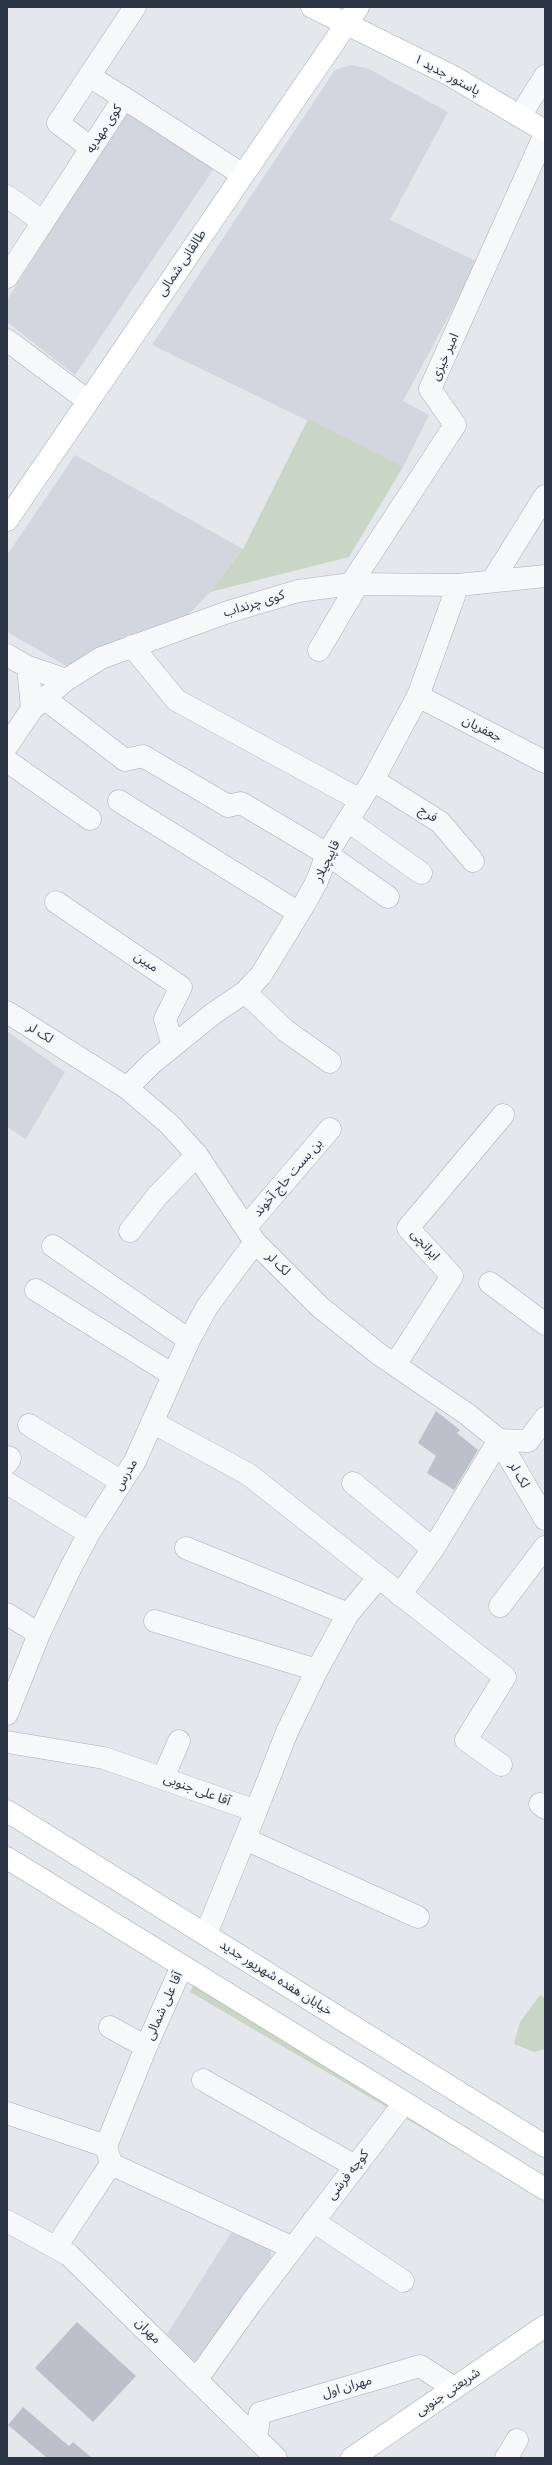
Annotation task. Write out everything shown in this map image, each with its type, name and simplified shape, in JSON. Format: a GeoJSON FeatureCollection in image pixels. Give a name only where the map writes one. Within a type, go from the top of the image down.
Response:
{"type":"FeatureCollection","features":[{"type":"Feature","properties":{"kind":"main road","name":"پاستور جدید ۱"},"geometry":{"type":"LineString","coordinates":[[312,7],[353,15],[520,116],[545,133]]}},
{"type":"Feature","properties":{"kind":"main road","name":"طالقانی شمالی"},"geometry":{"type":"LineString","coordinates":[[7,520],[353,15]]}},
{"type":"Feature","properties":{"kind":"main road","name":"خیابان هفده شهریور جدید"},"geometry":{"type":"LineString","coordinates":[[7,1811],[545,2146]]}},
{"type":"Feature","properties":{"kind":"main road"},"geometry":{"type":"LineString","coordinates":[[7,1858],[545,2189]]}},
{"type":"Feature","properties":{"kind":"main road","name":"شریعتی جنوبی"},"geometry":{"type":"LineString","coordinates":[[352,2458],[545,2326]]}},
{"type":"Feature","properties":{"kind":"street"},"geometry":{"type":"LineString","coordinates":[[92,148],[58,123],[135,7]]}},
{"type":"Feature","properties":{"kind":"street"},"geometry":{"type":"LineString","coordinates":[[89,76],[124,98]]}},
{"type":"Feature","properties":{"kind":"street"},"geometry":{"type":"LineString","coordinates":[[520,116],[545,76]]}},
{"type":"Feature","properties":{"kind":"street","name":"کوی ‌‌‌مهدیه"},"geometry":{"type":"LineString","coordinates":[[7,277],[124,98],[243,175]]}},
{"type":"Feature","properties":{"kind":"street","name":"امیر خیزی"},"geometry":{"type":"LineString","coordinates":[[354,584],[455,425],[430,389],[545,133]]}},
{"type":"Feature","properties":{"kind":"street"},"geometry":{"type":"LineString","coordinates":[[7,196],[43,222]]}},
{"type":"Feature","properties":{"kind":"street"},"geometry":{"type":"LineString","coordinates":[[7,340],[88,401]]}},
{"type":"Feature","properties":{"kind":"street"},"geometry":{"type":"LineString","coordinates":[[492,581],[545,496]]}},
{"type":"Feature","properties":{"kind":"street","name":"کوی چرنداب"},"geometry":{"type":"LineString","coordinates":[[7,746],[38,704],[66,680],[101,658],[132,646],[158,639],[228,612],[298,591],[354,584],[458,585],[545,576]]}},
{"type":"Feature","properties":{"kind":"street"},"geometry":{"type":"LineString","coordinates":[[319,650],[354,584]]}},
{"type":"Feature","properties":{"kind":"street","name":"قاپیچیلار"},"geometry":{"type":"LineString","coordinates":[[127,1088],[152,1063],[214,1013],[245,992],[261,975],[299,913],[317,881],[327,854],[373,780],[418,696],[458,585]]}},
{"type":"Feature","properties":{"kind":"street"},"geometry":{"type":"LineString","coordinates":[[132,646],[176,700],[360,800]]}},
{"type":"Feature","properties":{"kind":"street"},"geometry":{"type":"LineString","coordinates":[[7,655],[28,667],[66,680]]}},
{"type":"Feature","properties":{"kind":"street"},"geometry":{"type":"LineString","coordinates":[[28,667],[38,704],[125,760],[143,756],[228,806],[241,803],[327,854],[388,897]]}},
{"type":"Feature","properties":{"kind":"street","name":"جعفریان"},"geometry":{"type":"LineString","coordinates":[[418,696],[545,762]]}},
{"type":"Feature","properties":{"kind":"street"},"geometry":{"type":"LineString","coordinates":[[7,761],[90,819]]}},
{"type":"Feature","properties":{"kind":"street","name":"فرج"},"geometry":{"type":"LineString","coordinates":[[373,780],[440,822],[473,861]]}},
{"type":"Feature","properties":{"kind":"street"},"geometry":{"type":"LineString","coordinates":[[119,801],[299,913]]}},
{"type":"Feature","properties":{"kind":"street"},"geometry":{"type":"LineString","coordinates":[[348,821],[421,873]]}},
{"type":"Feature","properties":{"kind":"street","name":"مبین"},"geometry":{"type":"LineString","coordinates":[[56,902],[181,986],[165,1019],[173,1046]]}},
{"type":"Feature","properties":{"kind":"street"},"geometry":{"type":"LineString","coordinates":[[245,992],[286,1031],[330,1062]]}},
{"type":"Feature","properties":{"kind":"street","name":"لک لر"},"geometry":{"type":"LineString","coordinates":[[7,1012],[127,1088],[169,1124],[198,1155],[251,1234],[320,1307],[395,1365],[467,1414],[499,1440],[545,1519]]}},
{"type":"Feature","properties":{"kind":"street","name":"ایرانچی"},"geometry":{"type":"LineString","coordinates":[[395,1365],[452,1276],[408,1228],[503,1115]]}},
{"type":"Feature","properties":{"kind":"street","name":"بن بست حاج آخوند"},"geometry":{"type":"LineString","coordinates":[[251,1234],[330,1129]]}},
{"type":"Feature","properties":{"kind":"street"},"geometry":{"type":"LineString","coordinates":[[130,1230],[158,1195],[198,1155]]}},
{"type":"Feature","properties":{"kind":"street","name":"مدرس"},"geometry":{"type":"LineString","coordinates":[[9,1706],[39,1634],[89,1533],[135,1461],[189,1340],[251,1234]]}},
{"type":"Feature","properties":{"kind":"street"},"geometry":{"type":"LineString","coordinates":[[53,1246],[189,1340]]}},
{"type":"Feature","properties":{"kind":"street"},"geometry":{"type":"LineString","coordinates":[[490,1283],[545,1324]]}},
{"type":"Feature","properties":{"kind":"street"},"geometry":{"type":"LineString","coordinates":[[36,1290],[173,1375]]}},
{"type":"Feature","properties":{"kind":"street"},"geometry":{"type":"LineString","coordinates":[[400,1595],[433,1549],[499,1440],[528,1441],[545,1418]]}},
{"type":"Feature","properties":{"kind":"street"},"geometry":{"type":"LineString","coordinates":[[152,1422],[248,1474],[505,1677],[466,1740],[501,1765]]}},
{"type":"Feature","properties":{"kind":"street"},"geometry":{"type":"LineString","coordinates":[[29,1425],[122,1482]]}},
{"type":"Feature","properties":{"kind":"street"},"geometry":{"type":"LineString","coordinates":[[7,1457],[10,1458],[7,1463]]}},
{"type":"Feature","properties":{"kind":"street"},"geometry":{"type":"LineString","coordinates":[[7,1483],[89,1533]]}},
{"type":"Feature","properties":{"kind":"street"},"geometry":{"type":"LineString","coordinates":[[353,1484],[433,1549]]}},
{"type":"Feature","properties":{"kind":"street"},"geometry":{"type":"LineString","coordinates":[[500,1606],[545,1547]]}},
{"type":"Feature","properties":{"kind":"street"},"geometry":{"type":"LineString","coordinates":[[186,1548],[348,1614]]}},
{"type":"Feature","properties":{"kind":"street"},"geometry":{"type":"LineString","coordinates":[[206,1934],[287,1732],[317,1670],[348,1614],[379,1577]]}},
{"type":"Feature","properties":{"kind":"street"},"geometry":{"type":"LineString","coordinates":[[7,1614],[39,1634]]}},
{"type":"Feature","properties":{"kind":"street"},"geometry":{"type":"LineString","coordinates":[[155,1621],[317,1670]]}},
{"type":"Feature","properties":{"kind":"street"},"geometry":{"type":"LineString","coordinates":[[163,1778],[179,1741]]}},
{"type":"Feature","properties":{"kind":"street","name":"آقا علی جنوبی"},"geometry":{"type":"LineString","coordinates":[[7,1742],[104,1758],[256,1811]]}},
{"type":"Feature","properties":{"kind":"street"},"geometry":{"type":"LineString","coordinates":[[245,1839],[418,1917]]}},
{"type":"Feature","properties":{"kind":"street","name":"آقا علی شمالی"},"geometry":{"type":"LineString","coordinates":[[56,2247],[108,2155],[146,2047],[182,1966]]}},
{"type":"Feature","properties":{"kind":"street"},"geometry":{"type":"LineString","coordinates":[[110,2027],[146,2047]]}},
{"type":"Feature","properties":{"kind":"street"},"geometry":{"type":"LineString","coordinates":[[203,2080],[356,2166]]}},
{"type":"Feature","properties":{"kind":"street","name":"کوچه فرشی"},"geometry":{"type":"LineString","coordinates":[[197,2380],[313,2221],[404,2103]]}},
{"type":"Feature","properties":{"kind":"street"},"geometry":{"type":"LineString","coordinates":[[7,2113],[108,2155],[293,2248]]}},
{"type":"Feature","properties":{"kind":"street","name":"مهران"},"geometry":{"type":"LineString","coordinates":[[7,2221],[69,2255],[276,2458]]}},
{"type":"Feature","properties":{"kind":"street"},"geometry":{"type":"LineString","coordinates":[[313,2221],[403,2281]]}},
{"type":"Feature","properties":{"kind":"street","name":"مهران اول"},"geometry":{"type":"LineString","coordinates":[[256,2438],[260,2413],[420,2366],[454,2388]]}},
{"type":"Feature","properties":{"kind":"shaded area"},"geometry":{"type":"Polygon","coordinates":[[[350,65],[367,68],[448,112],[390,220],[478,262],[403,401],[429,415],[403,467],[152,345],[335,70],[350,65]]]}},
{"type":"Feature","properties":{"kind":"shaded area"},"geometry":{"type":"Polygon","coordinates":[[[127,109],[215,167],[75,375],[7,322],[7,300],[127,109]]]}},
{"type":"Feature","properties":{"kind":"shaded area"},"geometry":{"type":"Polygon","coordinates":[[[75,455],[243,549],[210,592],[187,616],[124,637],[68,667],[7,632],[7,555],[75,455]]]}},
{"type":"Feature","properties":{"kind":"shaded area"},"geometry":{"type":"Polygon","coordinates":[[[8,1032],[65,1072],[26,1139],[7,1127],[8,1032]]]}},
{"type":"Feature","properties":{"kind":"shaded area"},"geometry":{"type":"Polygon","coordinates":[[[231,2233],[270,2248],[272,2262],[206,2358],[194,2361],[167,2334],[231,2233]]]}},
{"type":"Feature","properties":{"kind":"green space"},"geometry":{"type":"Polygon","coordinates":[[[308,419],[403,467],[349,557],[210,592],[243,549],[308,419]]]}},
{"type":"Feature","properties":{"kind":"green space"},"geometry":{"type":"Polygon","coordinates":[[[197,1978],[545,2200],[190,1992],[197,1978]]]}},
{"type":"Feature","properties":{"kind":"green space"},"geometry":{"type":"Polygon","coordinates":[[[540,1995],[545,1998],[545,2049],[534,2052],[514,2044],[520,2022],[540,1995]]]}},
{"type":"Feature","properties":{"kind":"building"},"geometry":{"type":"Polygon","coordinates":[[[436,1411],[460,1430],[457,1433],[478,1450],[454,1490],[427,1473],[436,1456],[418,1443],[436,1411]]]}},
{"type":"Feature","properties":{"kind":"building"},"geometry":{"type":"Polygon","coordinates":[[[77,2322],[136,2376],[93,2422],[35,2368],[77,2322]]]}},
{"type":"Feature","properties":{"kind":"building"},"geometry":{"type":"Polygon","coordinates":[[[23,2407],[69,2446],[73,2442],[92,2458],[47,2458],[8,2425],[23,2407]]]}}]}
